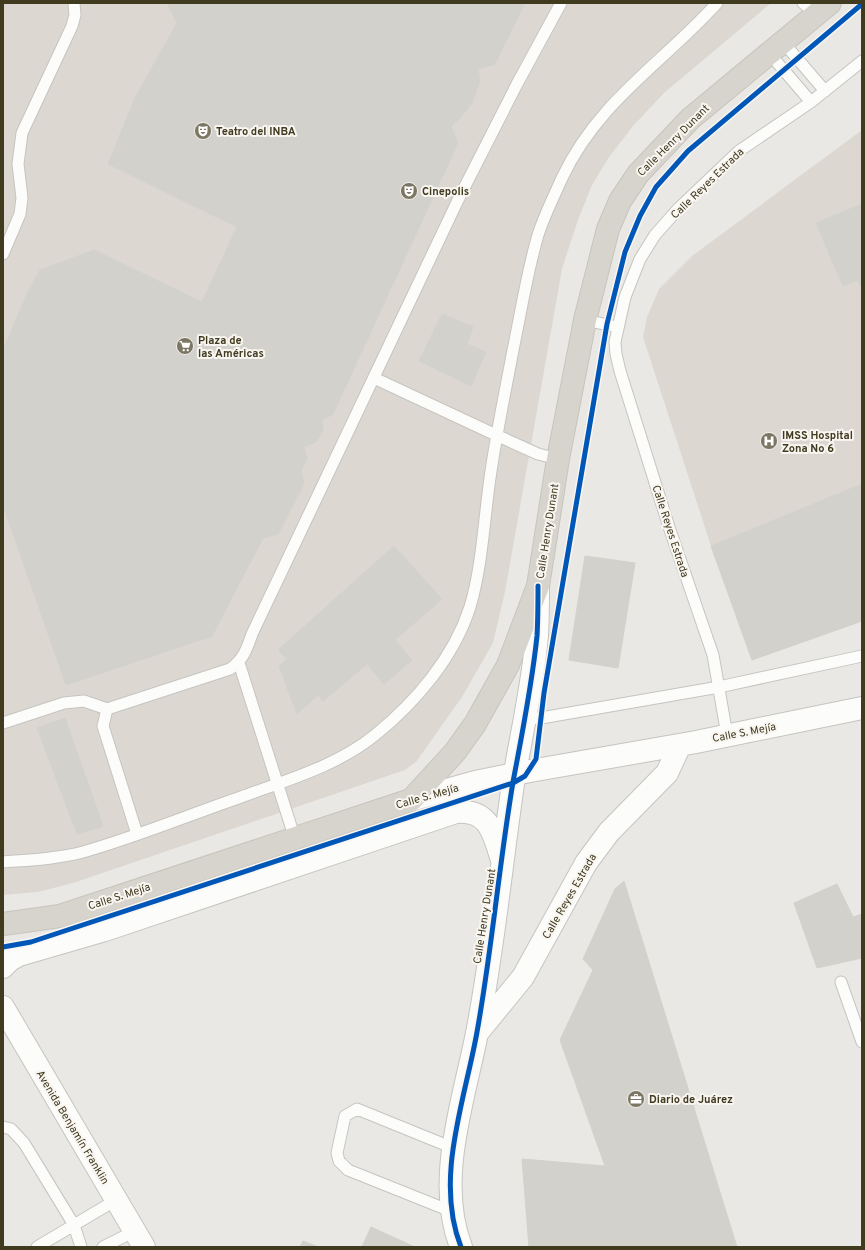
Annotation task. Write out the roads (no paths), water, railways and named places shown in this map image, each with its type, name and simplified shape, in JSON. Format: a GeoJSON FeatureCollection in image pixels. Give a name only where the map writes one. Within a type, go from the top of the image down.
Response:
{"type":"FeatureCollection","features":[{"type":"Feature","properties":{"kind":"main road","name":"Calle Henry Dunant"},"geometry":{"type":"LineString","coordinates":[[538,586],[558,459],[585,320],[608,229],[620,202],[638,174],[690,119],[776,47],[816,7]]}},
{"type":"Feature","properties":{"kind":"main road"},"geometry":{"type":"LineString","coordinates":[[411,800],[455,752],[475,724],[508,665],[538,586]]}},
{"type":"Feature","properties":{"kind":"main road","name":"Calle S. Mejía"},"geometry":{"type":"LineString","coordinates":[[3,924],[60,916],[411,800]]}},
{"type":"Feature","properties":{"kind":"street","name":"Calle Henry Dunant"},"geometry":{"type":"LineString","coordinates":[[461,1247],[457,1236],[452,1207],[451,1179],[454,1148],[458,1117],[477,1033],[515,774],[525,719],[537,636],[538,586]]}},
{"type":"Feature","properties":{"kind":"street","name":"Calle S. Mejía"},"geometry":{"type":"LineString","coordinates":[[411,800],[476,782],[515,774],[680,745],[862,708]]}},
{"type":"Feature","properties":{"kind":"street","name":"Calle Reyes Estrada"},"geometry":{"type":"LineString","coordinates":[[477,1033],[523,977],[586,863],[609,832],[667,774],[680,745]]}},
{"type":"Feature","properties":{"kind":"street"},"geometry":{"type":"LineString","coordinates":[[3,967],[10,960],[19,955],[112,928],[456,812],[467,811],[480,815],[489,824],[494,833],[503,862]]}},
{"type":"Feature","properties":{"kind":"street","name":"Avenida Benjamín Franklin"},"geometry":{"type":"LineString","coordinates":[[3,1007],[139,1239]]}},
{"type":"Feature","properties":{"kind":"lane"},"geometry":{"type":"LineString","coordinates":[[3,254],[20,214],[22,198],[18,164],[22,133],[72,26],[75,15],[74,3]]}},
{"type":"Feature","properties":{"kind":"lane"},"geometry":{"type":"LineString","coordinates":[[3,723],[64,703],[84,701],[107,709],[230,669],[239,663],[245,655],[252,634],[458,200],[517,84],[561,3]]}},
{"type":"Feature","properties":{"kind":"lane"},"geometry":{"type":"LineString","coordinates":[[3,862],[81,853],[278,784],[330,763],[375,735],[410,703],[434,676],[456,640],[470,606],[478,564],[496,435],[525,292],[539,233],[563,176],[579,146],[598,119],[646,70],[699,24],[718,3]]}},
{"type":"Feature","properties":{"kind":"lane"},"geometry":{"type":"LineString","coordinates":[[776,47],[825,91]]}},
{"type":"Feature","properties":{"kind":"lane"},"geometry":{"type":"LineString","coordinates":[[776,47],[811,102]]}},
{"type":"Feature","properties":{"kind":"lane","name":"Calle Reyes Estrada"},"geometry":{"type":"LineString","coordinates":[[727,735],[713,655],[669,527],[620,371],[616,354],[617,327],[625,297],[638,266],[655,235],[678,209],[739,151],[811,102],[862,61]]}},
{"type":"Feature","properties":{"kind":"lane"},"geometry":{"type":"LineString","coordinates":[[585,320],[617,327]]}},
{"type":"Feature","properties":{"kind":"lane"},"geometry":{"type":"LineString","coordinates":[[374,378],[538,454],[558,459]]}},
{"type":"Feature","properties":{"kind":"lane"},"geometry":{"type":"LineString","coordinates":[[525,719],[541,718],[719,687],[862,656]]}},
{"type":"Feature","properties":{"kind":"lane"},"geometry":{"type":"LineString","coordinates":[[239,663],[295,839]]}},
{"type":"Feature","properties":{"kind":"lane"},"geometry":{"type":"LineString","coordinates":[[107,709],[104,726],[137,834]]}},
{"type":"Feature","properties":{"kind":"lane"},"geometry":{"type":"LineString","coordinates":[[841,982],[862,1042]]}},
{"type":"Feature","properties":{"kind":"lane"},"geometry":{"type":"LineString","coordinates":[[452,1207],[443,1208],[348,1170],[338,1161],[337,1153],[345,1116],[357,1109],[454,1148]]}},
{"type":"Feature","properties":{"kind":"lane"},"geometry":{"type":"LineString","coordinates":[[3,1127],[11,1129],[24,1143],[74,1225],[81,1247]]}},
{"type":"Feature","properties":{"kind":"lane"},"geometry":{"type":"LineString","coordinates":[[37,1247],[116,1200]]}},
{"type":"Feature","properties":{"kind":"lane"},"geometry":{"type":"LineString","coordinates":[[103,1247],[139,1239]]}},
{"type":"Feature","properties":{"kind":"place","name":"Teatro del INBA"},"geometry":{"type":"Point","coordinates":[203,131]}},
{"type":"Feature","properties":{"kind":"place","name":"Cinepolis"},"geometry":{"type":"Point","coordinates":[409,191]}},
{"type":"Feature","properties":{"kind":"place","name":"Plaza de las Américas"},"geometry":{"type":"Point","coordinates":[185,346]}},
{"type":"Feature","properties":{"kind":"place","name":"IMSS Hospital Zona No 6"},"geometry":{"type":"Point","coordinates":[769,441]}},
{"type":"Feature","properties":{"kind":"place","name":"Diario de Juárez"},"geometry":{"type":"Point","coordinates":[636,1099]}}]}
